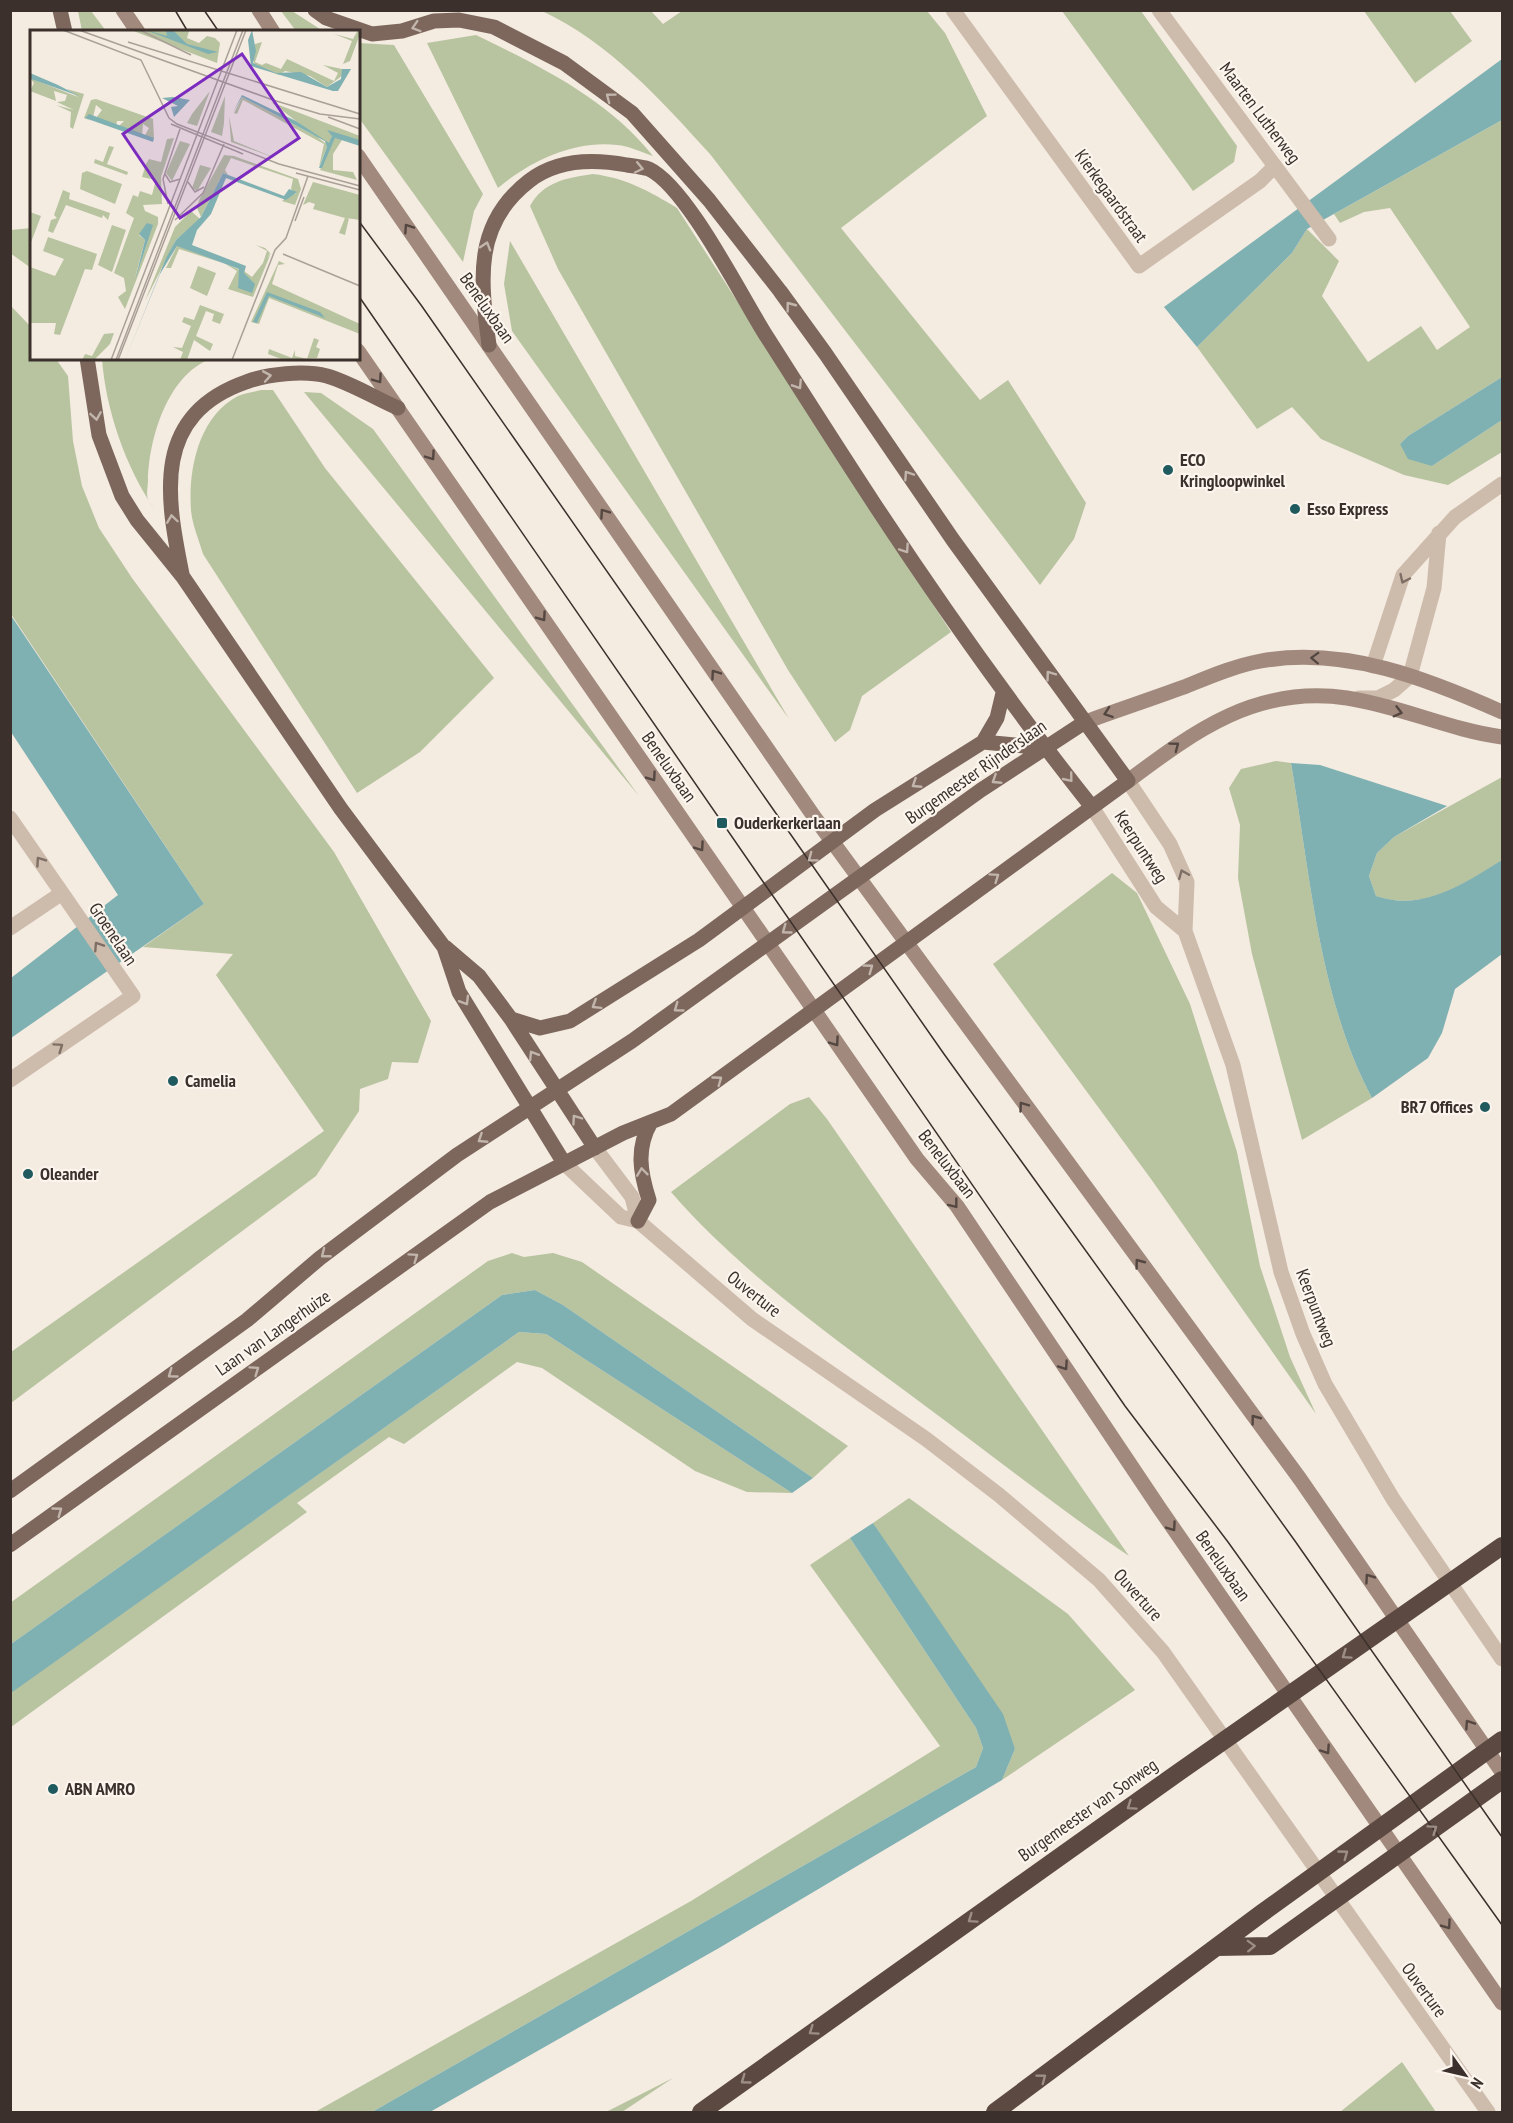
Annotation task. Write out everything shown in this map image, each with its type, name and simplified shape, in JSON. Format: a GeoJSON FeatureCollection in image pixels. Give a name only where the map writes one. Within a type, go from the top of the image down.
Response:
{"type":"FeatureCollection","features":[{"type":"Feature","properties":{"kind":"highway","name":"Burgemeester van Sonweg"},"geometry":{"type":"LineString","coordinates":[[701,2112],[1179,1772],[1500,1548]]}},
{"type":"Feature","properties":{"kind":"highway"},"geometry":{"type":"LineString","coordinates":[[995,2112],[1262,1913],[1503,1740]]}},
{"type":"Feature","properties":{"kind":"highway"},"geometry":{"type":"LineString","coordinates":[[1217,1947],[1270,1946],[1503,1780]]}},
{"type":"Feature","properties":{"kind":"main road"},"geometry":{"type":"LineString","coordinates":[[60,10],[65,30]]}},
{"type":"Feature","properties":{"kind":"main road"},"geometry":{"type":"LineString","coordinates":[[123,10],[137,30]]}},
{"type":"Feature","properties":{"kind":"main road"},"geometry":{"type":"LineString","coordinates":[[259,10],[272,30]]}},
{"type":"Feature","properties":{"kind":"main road"},"geometry":{"type":"LineString","coordinates":[[315,10],[326,18],[372,34],[402,31],[434,21],[459,20],[494,27],[564,63],[632,113],[709,200],[780,291],[953,540],[1128,781]]}},
{"type":"Feature","properties":{"kind":"main road","name":"Beneluxbaan"},"geometry":{"type":"LineString","coordinates":[[360,159],[822,828],[1300,1479],[1503,1772]]}},
{"type":"Feature","properties":{"kind":"main road"},"geometry":{"type":"LineString","coordinates":[[489,345],[482,289],[484,248],[503,207],[529,180],[561,164],[601,160],[649,169],[684,200],[766,336],[874,503],[1003,693],[1092,807]]}},
{"type":"Feature","properties":{"kind":"main road","name":"Beneluxbaan"},"geometry":{"type":"LineString","coordinates":[[360,354],[917,1159],[957,1206],[1160,1509],[1503,2003]]}},
{"type":"Feature","properties":{"kind":"main road"},"geometry":{"type":"LineString","coordinates":[[87,360],[99,435],[122,496],[137,520],[183,577],[341,809],[444,947],[479,976],[511,1019],[595,1148]]}},
{"type":"Feature","properties":{"kind":"main road"},"geometry":{"type":"LineString","coordinates":[[183,577],[171,515],[171,467],[183,428],[202,405],[230,388],[268,374],[326,376],[398,408]]}},
{"type":"Feature","properties":{"kind":"main road","name":"Burgemeester Rijnderslaan"},"geometry":{"type":"LineString","coordinates":[[532,1107],[725,974],[981,790],[1085,722],[1220,672],[1261,661],[1294,657],[1329,658],[1373,666],[1410,676],[1503,712]]}},
{"type":"Feature","properties":{"kind":"main road"},"geometry":{"type":"LineString","coordinates":[[511,1019],[540,1028],[570,1021],[699,940],[875,810],[983,742],[997,718],[1003,693]]}},
{"type":"Feature","properties":{"kind":"main road"},"geometry":{"type":"LineString","coordinates":[[444,947],[459,992],[532,1107],[564,1163],[623,1133],[671,1114],[1187,737],[1239,709],[1272,699],[1322,696],[1348,698],[1503,737]]}},
{"type":"Feature","properties":{"kind":"main road"},"geometry":{"type":"LineString","coordinates":[[983,742],[1045,748]]}},
{"type":"Feature","properties":{"kind":"main road","name":"Laan van Langerhuize"},"geometry":{"type":"LineString","coordinates":[[10,1491],[247,1320],[320,1258],[457,1155],[532,1107]]}},
{"type":"Feature","properties":{"kind":"main road"},"geometry":{"type":"LineString","coordinates":[[638,1221],[649,1200],[641,1174],[640,1150],[651,1122]]}},
{"type":"Feature","properties":{"kind":"main road","name":"Laan van Langerhuize"},"geometry":{"type":"LineString","coordinates":[[10,1545],[490,1202],[564,1163]]}},
{"type":"Feature","properties":{"kind":"street","name":"Kierkegaardstraat"},"geometry":{"type":"LineString","coordinates":[[952,10],[1139,266],[1260,181],[1275,166]]}},
{"type":"Feature","properties":{"kind":"street","name":"Maarten Lutherweg"},"geometry":{"type":"LineString","coordinates":[[1159,10],[1329,239]]}},
{"type":"Feature","properties":{"kind":"street"},"geometry":{"type":"LineString","coordinates":[[1373,666],[1403,575],[1455,517],[1503,484]]}},
{"type":"Feature","properties":{"kind":"street"},"geometry":{"type":"LineString","coordinates":[[1348,698],[1378,698],[1394,690],[1410,676],[1434,588],[1439,533]]}},
{"type":"Feature","properties":{"kind":"street","name":"Keerpuntweg"},"geometry":{"type":"LineString","coordinates":[[1128,781],[1170,844],[1187,882],[1185,931],[1233,1065],[1281,1272],[1303,1334],[1325,1384],[1393,1499],[1503,1659]]}},
{"type":"Feature","properties":{"kind":"street","name":"Keerpuntweg"},"geometry":{"type":"LineString","coordinates":[[1092,807],[1156,906],[1185,931]]}},
{"type":"Feature","properties":{"kind":"street","name":"Groenelaan"},"geometry":{"type":"LineString","coordinates":[[10,818],[116,975],[133,996],[10,1080]]}},
{"type":"Feature","properties":{"kind":"street"},"geometry":{"type":"LineString","coordinates":[[10,928],[62,892]]}},
{"type":"Feature","properties":{"kind":"street"},"geometry":{"type":"LineString","coordinates":[[595,1148],[632,1197],[638,1221]]}},
{"type":"Feature","properties":{"kind":"street","name":"Ouverture"},"geometry":{"type":"LineString","coordinates":[[564,1163],[621,1217],[638,1221],[752,1319],[926,1439],[999,1495],[1099,1580],[1163,1652],[1488,2112]]}},
{"type":"Feature","properties":{"kind":"green space"},"geometry":{"type":"Polygon","coordinates":[[[78,11],[91,11],[105,30],[82,30],[78,11]]]}},
{"type":"Feature","properties":{"kind":"green space"},"geometry":{"type":"Polygon","coordinates":[[[281,11],[292,11],[321,30],[295,30],[281,11]]]}},
{"type":"Feature","properties":{"kind":"green space"},"geometry":{"type":"Polygon","coordinates":[[[542,11],[651,11],[663,24],[682,11],[927,11],[945,33],[987,116],[841,228],[980,400],[1008,380],[1086,503],[1074,539],[1040,585],[710,154],[653,93],[612,56],[567,24],[542,11]]]}},
{"type":"Feature","properties":{"kind":"green space"},"geometry":{"type":"Polygon","coordinates":[[[1062,11],[1141,11],[1237,146],[1234,162],[1193,191],[1062,11]]]}},
{"type":"Feature","properties":{"kind":"green space"},"geometry":{"type":"Polygon","coordinates":[[[1364,11],[1450,11],[1472,41],[1415,83],[1364,11]]]}},
{"type":"Feature","properties":{"kind":"green space"},"geometry":{"type":"Polygon","coordinates":[[[476,35],[548,72],[594,101],[615,117],[653,156],[630,148],[601,144],[569,149],[538,161],[498,188],[427,43],[476,35]]]}},
{"type":"Feature","properties":{"kind":"green space"},"geometry":{"type":"Polygon","coordinates":[[[360,43],[394,45],[483,194],[474,211],[463,262],[360,119],[360,43]]]}},
{"type":"Feature","properties":{"kind":"green space"},"geometry":{"type":"Polygon","coordinates":[[[1502,120],[1502,377],[1408,436],[1400,444],[1432,466],[1502,420],[1502,452],[1448,485],[1404,475],[1321,439],[1292,407],[1257,429],[1197,347],[1292,253],[1307,229],[1339,261],[1322,296],[1368,362],[1421,326],[1437,350],[1470,327],[1390,208],[1364,212],[1340,223],[1334,214],[1502,120]]]}},
{"type":"Feature","properties":{"kind":"green space"},"geometry":{"type":"Polygon","coordinates":[[[593,174],[637,186],[677,208],[951,632],[862,696],[850,730],[835,742],[788,670],[558,269],[530,206],[549,186],[565,179],[593,174]]]}},
{"type":"Feature","properties":{"kind":"green space"},"geometry":{"type":"Polygon","coordinates":[[[30,228],[30,267],[10,253],[11,230],[30,228]]]}},
{"type":"Feature","properties":{"kind":"green space"},"geometry":{"type":"Polygon","coordinates":[[[510,241],[789,719],[512,331],[504,284],[510,241]]]}},
{"type":"Feature","properties":{"kind":"green space"},"geometry":{"type":"Polygon","coordinates":[[[11,306],[30,326],[30,360],[57,360],[68,376],[73,441],[82,486],[99,528],[132,578],[334,852],[431,1021],[418,1063],[392,1062],[388,1079],[360,1089],[359,1111],[316,1176],[11,1403],[11,1352],[324,1131],[216,975],[233,954],[143,947],[204,904],[11,614],[11,306]]]}},
{"type":"Feature","properties":{"kind":"green space"},"geometry":{"type":"Polygon","coordinates":[[[102,360],[208,360],[195,367],[182,379],[163,410],[152,446],[148,499],[135,476],[119,438],[104,379],[102,360]]]}},
{"type":"Feature","properties":{"kind":"green space"},"geometry":{"type":"Polygon","coordinates":[[[261,390],[273,390],[325,468],[494,678],[420,752],[357,793],[203,554],[193,521],[191,494],[194,461],[205,430],[225,405],[238,396],[261,390]]]}},
{"type":"Feature","properties":{"kind":"green space"},"geometry":{"type":"Polygon","coordinates":[[[304,392],[321,393],[373,429],[639,796],[304,392]]]}},
{"type":"Feature","properties":{"kind":"green space"},"geometry":{"type":"Polygon","coordinates":[[[1276,761],[1291,763],[1311,891],[1328,978],[1354,1060],[1372,1098],[1302,1140],[1252,954],[1238,878],[1240,825],[1229,788],[1241,769],[1276,761]]]}},
{"type":"Feature","properties":{"kind":"green space"},"geometry":{"type":"Polygon","coordinates":[[[1502,777],[1502,860],[1457,887],[1426,898],[1410,901],[1376,896],[1369,876],[1377,853],[1394,837],[1502,777]]]}},
{"type":"Feature","properties":{"kind":"green space"},"geometry":{"type":"Polygon","coordinates":[[[1112,873],[1137,893],[1190,1004],[1237,1152],[1260,1266],[1290,1357],[1316,1414],[1151,1179],[993,964],[1112,873]]]}},
{"type":"Feature","properties":{"kind":"green space"},"geometry":{"type":"Polygon","coordinates":[[[809,1097],[827,1119],[1129,1556],[1051,1501],[792,1305],[699,1223],[671,1192],[790,1104],[809,1097]]]}},
{"type":"Feature","properties":{"kind":"green space"},"geometry":{"type":"Polygon","coordinates":[[[512,1253],[524,1257],[553,1253],[582,1262],[848,1446],[813,1478],[563,1305],[535,1290],[502,1295],[11,1644],[10,1603],[488,1261],[512,1253]]]}},
{"type":"Feature","properties":{"kind":"green space"},"geometry":{"type":"Polygon","coordinates":[[[519,1332],[546,1334],[792,1493],[747,1492],[695,1471],[542,1368],[517,1362],[404,1444],[389,1437],[297,1503],[307,1512],[11,1727],[10,1693],[519,1332]]]}},
{"type":"Feature","properties":{"kind":"green space"},"geometry":{"type":"Polygon","coordinates":[[[909,1498],[1068,1614],[1135,1690],[1002,1780],[1015,1749],[873,1523],[909,1498]]]}},
{"type":"Feature","properties":{"kind":"green space"},"geometry":{"type":"Polygon","coordinates":[[[850,1538],[976,1728],[983,1748],[976,1767],[372,2112],[315,2112],[691,1901],[940,1746],[810,1565],[850,1538]]]}},
{"type":"Feature","properties":{"kind":"green space"},"geometry":{"type":"Polygon","coordinates":[[[1402,2062],[1436,2112],[1340,2112],[1402,2062]]]}},
{"type":"Feature","properties":{"kind":"green space"},"geometry":{"type":"Polygon","coordinates":[[[673,2078],[622,2112],[606,2112],[673,2078]]]}},
{"type":"Feature","properties":{"kind":"water"},"geometry":{"type":"Polygon","coordinates":[[[1502,59],[1502,120],[1307,229],[1292,253],[1197,347],[1164,307],[1502,59]]]}},
{"type":"Feature","properties":{"kind":"water"},"geometry":{"type":"Polygon","coordinates":[[[1502,377],[1502,420],[1432,466],[1408,459],[1400,444],[1408,436],[1502,377]]]}},
{"type":"Feature","properties":{"kind":"water"},"geometry":{"type":"Polygon","coordinates":[[[10,614],[204,904],[11,1038],[11,978],[118,895],[11,732],[10,614]]]}},
{"type":"Feature","properties":{"kind":"water"},"geometry":{"type":"Polygon","coordinates":[[[1291,763],[1320,765],[1447,806],[1394,837],[1377,853],[1369,876],[1376,896],[1393,900],[1426,898],[1457,886],[1502,860],[1502,954],[1455,989],[1442,1033],[1428,1058],[1372,1098],[1354,1060],[1328,978],[1311,891],[1291,763]]]}},
{"type":"Feature","properties":{"kind":"water"},"geometry":{"type":"Polygon","coordinates":[[[535,1290],[563,1305],[813,1478],[792,1493],[546,1334],[519,1332],[11,1693],[11,1644],[502,1295],[535,1290]]]}},
{"type":"Feature","properties":{"kind":"water"},"geometry":{"type":"Polygon","coordinates":[[[873,1523],[1003,1714],[1015,1749],[1002,1780],[719,1948],[430,2112],[372,2112],[976,1767],[983,1748],[976,1728],[850,1538],[873,1523]]]}},
{"type":"Feature","properties":{"kind":"tram line"},"geometry":{"type":"LineString","coordinates":[[175,10],[187,30]]}},
{"type":"Feature","properties":{"kind":"tram line"},"geometry":{"type":"LineString","coordinates":[[204,10],[218,30]]}},
{"type":"Feature","properties":{"kind":"tram line"},"geometry":{"type":"LineString","coordinates":[[360,223],[421,305],[944,1054],[1295,1541],[1502,1837]]}},
{"type":"Feature","properties":{"kind":"tram line"},"geometry":{"type":"LineString","coordinates":[[360,298],[1125,1406],[1228,1542],[1502,1925]]}},
{"type":"Feature","properties":{"kind":"place","name":"ECO Kringloopwinkel"},"geometry":{"type":"Point","coordinates":[1168,470]}},
{"type":"Feature","properties":{"kind":"place","name":"Esso Express"},"geometry":{"type":"Point","coordinates":[1295,509]}},
{"type":"Feature","properties":{"kind":"place","name":"Ouderkerkerlaan"},"geometry":{"type":"Point","coordinates":[722,823]}},
{"type":"Feature","properties":{"kind":"place","name":"Camelia"},"geometry":{"type":"Point","coordinates":[173,1081]}},
{"type":"Feature","properties":{"kind":"place","name":"BR7 Offices"},"geometry":{"type":"Point","coordinates":[1485,1107]}},
{"type":"Feature","properties":{"kind":"place","name":"Oleander"},"geometry":{"type":"Point","coordinates":[28,1174]}},
{"type":"Feature","properties":{"kind":"place","name":"ABN AMRO"},"geometry":{"type":"Point","coordinates":[53,1789]}}]}
